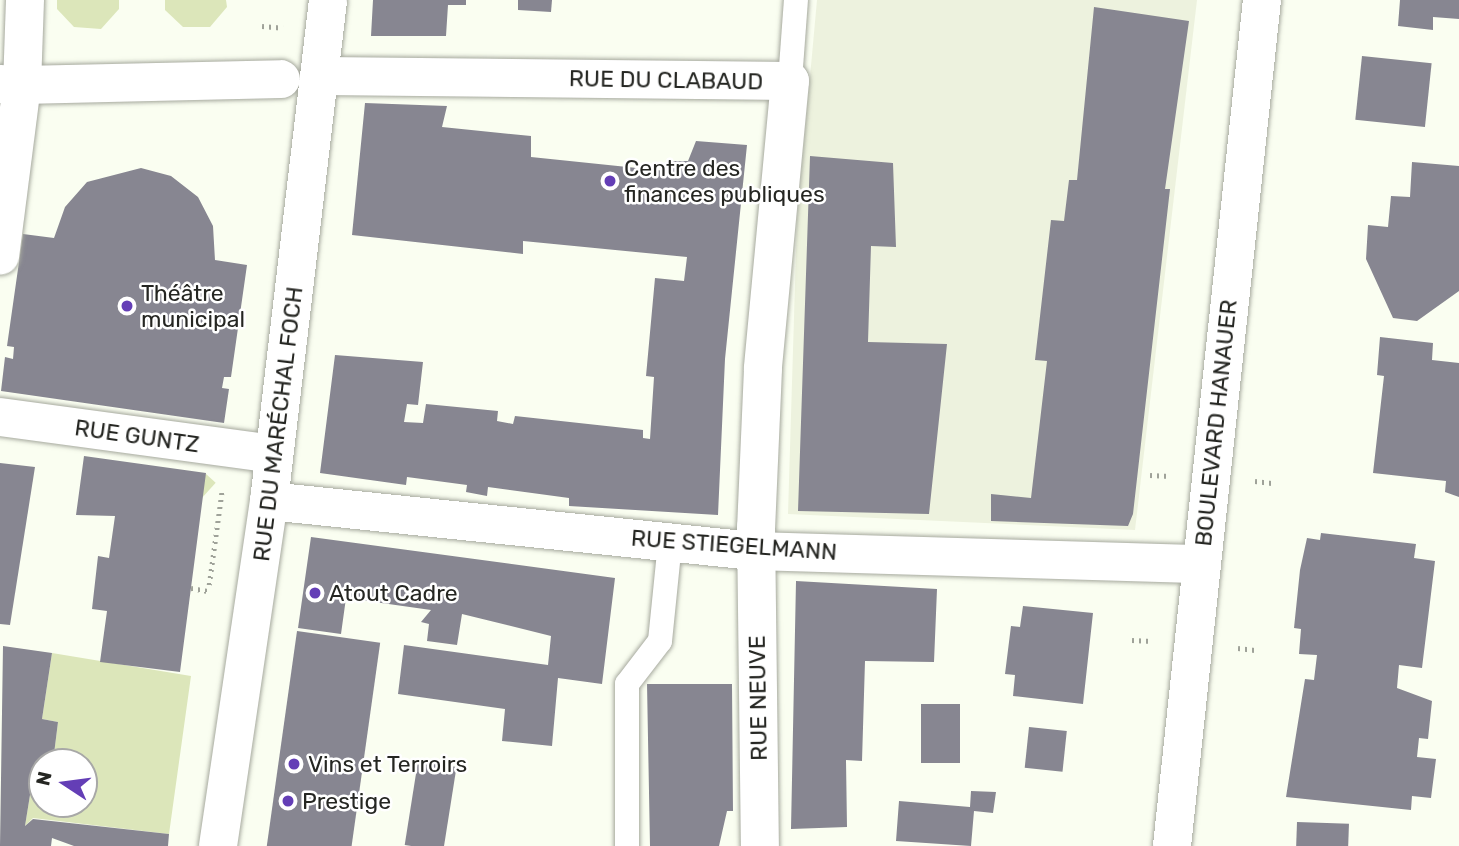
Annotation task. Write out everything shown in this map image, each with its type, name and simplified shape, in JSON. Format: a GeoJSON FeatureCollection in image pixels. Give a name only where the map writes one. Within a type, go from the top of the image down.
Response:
{"type":"FeatureCollection","features":[{"type":"Feature","properties":{"kind":"street"},"geometry":{"type":"LineString","coordinates":[[0,256],[11,84],[24,0]]}},
{"type":"Feature","properties":{"kind":"street","name":"RUE DU MARÉCHAL FOCH"},"geometry":{"type":"LineString","coordinates":[[218,846],[269,501],[323,76],[328,0]]}},
{"type":"Feature","properties":{"kind":"street","name":"BOULEVARD HANAUER"},"geometry":{"type":"LineString","coordinates":[[1172,846],[1262,0]]}},
{"type":"Feature","properties":{"kind":"street","name":"RUE DU CLABAUD"},"geometry":{"type":"LineString","coordinates":[[323,76],[790,81],[763,369],[756,551]]}},
{"type":"Feature","properties":{"kind":"street"},"geometry":{"type":"LineString","coordinates":[[11,84],[281,79]]}},
{"type":"Feature","properties":{"kind":"street","name":"RUE GUNTZ"},"geometry":{"type":"LineString","coordinates":[[0,417],[274,454]]}},
{"type":"Feature","properties":{"kind":"street","name":"RUE STIEGELMANN"},"geometry":{"type":"LineString","coordinates":[[269,501],[756,551],[1201,564]]}},
{"type":"Feature","properties":{"kind":"street","name":"RUE NEUVE"},"geometry":{"type":"LineString","coordinates":[[756,551],[760,846]]}},
{"type":"Feature","properties":{"kind":"lane"},"geometry":{"type":"LineString","coordinates":[[790,81],[796,0]]}},
{"type":"Feature","properties":{"kind":"lane"},"geometry":{"type":"LineString","coordinates":[[627,846],[626,684],[660,640],[670,542]]}},
{"type":"Feature","properties":{"kind":"path"},"geometry":{"type":"LineString","coordinates":[[262,26],[284,28]]}},
{"type":"Feature","properties":{"kind":"path"},"geometry":{"type":"LineString","coordinates":[[191,588],[208,590]]}},
{"type":"Feature","properties":{"kind":"shaded area"},"geometry":{"type":"Polygon","coordinates":[[[817,0],[1197,0],[1135,530],[788,514],[797,219],[817,0]]]}},
{"type":"Feature","properties":{"kind":"green space"},"geometry":{"type":"Polygon","coordinates":[[[57,0],[119,0],[119,9],[101,29],[74,27],[57,9],[57,0]]]}},
{"type":"Feature","properties":{"kind":"green space"},"geometry":{"type":"Polygon","coordinates":[[[165,0],[226,0],[227,7],[210,27],[183,27],[165,10],[165,0]]]}},
{"type":"Feature","properties":{"kind":"green space"},"geometry":{"type":"Polygon","coordinates":[[[206,474],[216,483],[139,568],[129,559],[206,474]]]}},
{"type":"Feature","properties":{"kind":"green space"},"geometry":{"type":"Polygon","coordinates":[[[52,653],[191,676],[169,834],[33,818],[98,818],[98,748],[55,748],[58,722],[42,719],[52,653]]]}},
{"type":"Feature","properties":{"kind":"green space"},"geometry":{"type":"Polygon","coordinates":[[[28,807],[28,818],[33,818],[25,826],[28,807]]]}},
{"type":"Feature","properties":{"kind":"building"},"geometry":{"type":"Polygon","coordinates":[[[373,0],[466,0],[466,5],[448,5],[446,36],[371,36],[373,0]]]}},
{"type":"Feature","properties":{"kind":"building"},"geometry":{"type":"Polygon","coordinates":[[[518,0],[552,0],[551,12],[518,10],[518,0]]]}},
{"type":"Feature","properties":{"kind":"building"},"geometry":{"type":"Polygon","coordinates":[[[1400,0],[1459,0],[1459,19],[1433,17],[1433,30],[1398,26],[1400,0]]]}},
{"type":"Feature","properties":{"kind":"building"},"geometry":{"type":"Polygon","coordinates":[[[1094,7],[1189,21],[1165,189],[1170,189],[1133,514],[1128,526],[991,521],[991,494],[1031,498],[1047,361],[1035,360],[1051,220],[1064,221],[1069,180],[1077,180],[1094,7]]]}},
{"type":"Feature","properties":{"kind":"building"},"geometry":{"type":"Polygon","coordinates":[[[1362,56],[1432,63],[1425,127],[1355,120],[1362,56]]]}},
{"type":"Feature","properties":{"kind":"building"},"geometry":{"type":"Polygon","coordinates":[[[365,103],[447,106],[442,127],[531,136],[531,157],[666,171],[667,161],[688,161],[696,141],[747,145],[725,359],[718,515],[569,506],[569,498],[488,487],[487,496],[466,492],[467,485],[407,477],[406,485],[320,473],[335,355],[423,362],[418,405],[407,404],[404,422],[423,423],[426,404],[498,411],[497,421],[513,424],[515,416],[643,430],[643,438],[650,439],[654,377],[646,376],[655,278],[684,281],[687,257],[523,241],[523,254],[352,235],[365,103]]]}},
{"type":"Feature","properties":{"kind":"building"},"geometry":{"type":"Polygon","coordinates":[[[810,156],[893,163],[896,247],[871,246],[868,342],[947,344],[929,514],[798,511],[810,156]]]}},
{"type":"Feature","properties":{"kind":"building"},"geometry":{"type":"Polygon","coordinates":[[[1412,162],[1459,166],[1459,291],[1417,321],[1393,318],[1366,259],[1368,225],[1388,227],[1391,196],[1410,197],[1412,162]]]}},
{"type":"Feature","properties":{"kind":"building","name":"Théâtre municipal"},"geometry":{"type":"Polygon","coordinates":[[[141,168],[171,176],[198,197],[213,226],[215,260],[247,265],[231,377],[224,377],[222,388],[229,389],[224,423],[1,391],[5,357],[13,359],[14,347],[7,346],[23,234],[54,238],[65,207],[87,182],[141,168]]]}},
{"type":"Feature","properties":{"kind":"building"},"geometry":{"type":"Polygon","coordinates":[[[1380,337],[1433,343],[1432,360],[1459,363],[1459,497],[1445,492],[1446,481],[1373,473],[1384,376],[1377,375],[1380,337]]]}},
{"type":"Feature","properties":{"kind":"building"},"geometry":{"type":"Polygon","coordinates":[[[84,456],[206,473],[180,672],[100,662],[107,611],[92,609],[98,556],[109,558],[115,516],[76,515],[84,456]]]}},
{"type":"Feature","properties":{"kind":"building"},"geometry":{"type":"Polygon","coordinates":[[[0,463],[35,467],[10,625],[0,624],[0,463]]]}},
{"type":"Feature","properties":{"kind":"building"},"geometry":{"type":"Polygon","coordinates":[[[1321,533],[1416,544],[1414,558],[1435,561],[1422,668],[1399,665],[1397,688],[1432,701],[1428,739],[1419,738],[1417,757],[1436,759],[1431,798],[1412,796],[1411,810],[1286,797],[1305,679],[1314,680],[1317,655],[1299,654],[1301,629],[1294,628],[1300,570],[1307,538],[1320,540],[1321,533]]]}},
{"type":"Feature","properties":{"kind":"building"},"geometry":{"type":"Polygon","coordinates":[[[311,537],[615,578],[602,684],[558,678],[552,746],[502,741],[505,709],[398,694],[404,645],[548,665],[551,636],[462,614],[457,645],[427,641],[429,624],[421,622],[431,610],[346,598],[341,634],[298,628],[311,537]]]}},
{"type":"Feature","properties":{"kind":"building"},"geometry":{"type":"Polygon","coordinates":[[[796,581],[937,589],[934,662],[865,661],[862,761],[846,760],[847,827],[791,829],[796,581]]]}},
{"type":"Feature","properties":{"kind":"building"},"geometry":{"type":"Polygon","coordinates":[[[1023,606],[1093,613],[1083,704],[1013,696],[1015,675],[1005,674],[1011,626],[1020,627],[1023,606]]]}},
{"type":"Feature","properties":{"kind":"building"},"geometry":{"type":"Polygon","coordinates":[[[297,631],[380,643],[352,846],[267,846],[297,631]]]}},
{"type":"Feature","properties":{"kind":"building"},"geometry":{"type":"Polygon","coordinates":[[[3,646],[52,653],[42,719],[58,722],[55,748],[28,748],[28,807],[25,826],[33,819],[169,834],[168,846],[74,846],[52,838],[51,846],[0,846],[3,646]]]}},
{"type":"Feature","properties":{"kind":"building"},"geometry":{"type":"Polygon","coordinates":[[[647,684],[732,684],[733,811],[727,811],[719,846],[650,846],[647,684]]]}},
{"type":"Feature","properties":{"kind":"building"},"geometry":{"type":"Polygon","coordinates":[[[921,704],[960,704],[960,763],[921,763],[921,704]]]}},
{"type":"Feature","properties":{"kind":"building"},"geometry":{"type":"Polygon","coordinates":[[[1029,727],[1067,731],[1063,772],[1025,768],[1029,727]]]}},
{"type":"Feature","properties":{"kind":"building"},"geometry":{"type":"Polygon","coordinates":[[[418,761],[457,767],[444,846],[405,845],[418,761]]]}},
{"type":"Feature","properties":{"kind":"building"},"geometry":{"type":"Polygon","coordinates":[[[971,791],[996,792],[993,813],[974,811],[971,846],[896,841],[899,801],[970,807],[971,791]]]}},
{"type":"Feature","properties":{"kind":"building"},"geometry":{"type":"Polygon","coordinates":[[[1297,822],[1349,824],[1348,846],[1296,846],[1297,822]]]}},
{"type":"Feature","properties":{"kind":"place","name":"Centre des finances publiques"},"geometry":{"type":"Point","coordinates":[610,181]}},
{"type":"Feature","properties":{"kind":"place","name":"Théâtre municipal"},"geometry":{"type":"Point","coordinates":[127,306]}},
{"type":"Feature","properties":{"kind":"place","name":"Atout Cadre"},"geometry":{"type":"Point","coordinates":[315,593]}},
{"type":"Feature","properties":{"kind":"place","name":"Vins et Terroirs"},"geometry":{"type":"Point","coordinates":[294,764]}},
{"type":"Feature","properties":{"kind":"place","name":"Prestige"},"geometry":{"type":"Point","coordinates":[288,801]}}]}
